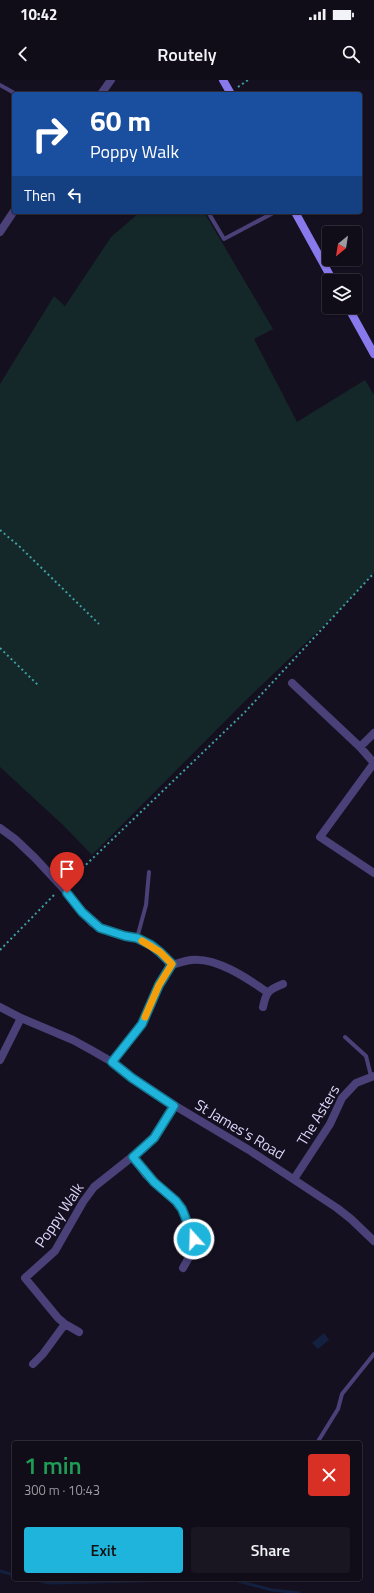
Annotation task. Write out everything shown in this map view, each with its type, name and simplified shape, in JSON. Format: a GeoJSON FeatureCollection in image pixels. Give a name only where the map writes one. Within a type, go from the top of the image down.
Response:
{"type":"FeatureCollection","features":[{"type":"Feature","properties":{"kind":"main road"},"geometry":{"type":"LineString","coordinates":[[223,80],[229,92]]}},
{"type":"Feature","properties":{"kind":"main road"},"geometry":{"type":"LineString","coordinates":[[296,214],[329,274]]}},
{"type":"Feature","properties":{"kind":"main road"},"geometry":{"type":"LineString","coordinates":[[352,314],[374,354]]}},
{"type":"Feature","properties":{"kind":"street"},"geometry":{"type":"LineString","coordinates":[[102,92],[111,80]]}},
{"type":"Feature","properties":{"kind":"street"},"geometry":{"type":"LineString","coordinates":[[0,232],[12,214]]}},
{"type":"Feature","properties":{"kind":"street"},"geometry":{"type":"LineString","coordinates":[[292,683],[360,747],[374,763],[320,837],[374,873]]}},
{"type":"Feature","properties":{"kind":"street"},"geometry":{"type":"LineString","coordinates":[[360,747],[374,733]]}},
{"type":"Feature","properties":{"kind":"street"},"geometry":{"type":"LineString","coordinates":[[0,828],[35,858],[62,887],[82,912],[100,928],[125,936],[137,938],[151,945],[172,964]]}},
{"type":"Feature","properties":{"kind":"street"},"geometry":{"type":"LineString","coordinates":[[112,1062],[142,1024],[159,985],[172,964],[191,960],[201,960],[213,963],[246,977],[268,992]]}},
{"type":"Feature","properties":{"kind":"street"},"geometry":{"type":"LineString","coordinates":[[263,1007],[265,995],[283,984]]}},
{"type":"Feature","properties":{"kind":"street","name":"St James's Road"},"geometry":{"type":"LineString","coordinates":[[0,1007],[21,1018],[73,1040],[112,1062],[132,1078],[174,1106],[195,1116],[337,1208],[374,1241]]}},
{"type":"Feature","properties":{"kind":"street"},"geometry":{"type":"LineString","coordinates":[[0,1060],[21,1018]]}},
{"type":"Feature","properties":{"kind":"street","name":"The Asters"},"geometry":{"type":"LineString","coordinates":[[294,1179],[330,1124],[342,1098],[356,1083],[372,1076]]}},
{"type":"Feature","properties":{"kind":"street","name":"Poppy Walk"},"geometry":{"type":"LineString","coordinates":[[78,1332],[58,1318],[25,1278],[55,1251],[83,1202],[94,1187],[133,1157],[154,1138],[174,1106]]}},
{"type":"Feature","properties":{"kind":"street"},"geometry":{"type":"LineString","coordinates":[[133,1157],[146,1175],[176,1201],[182,1209],[194,1239],[192,1252],[183,1268]]}},
{"type":"Feature","properties":{"kind":"street"},"geometry":{"type":"LineString","coordinates":[[34,1364],[65,1324]]}},
{"type":"Feature","properties":{"kind":"lane"},"geometry":{"type":"LineString","coordinates":[[0,85],[12,92]]}},
{"type":"Feature","properties":{"kind":"lane"},"geometry":{"type":"LineString","coordinates":[[209,214],[224,238],[271,214]]}},
{"type":"Feature","properties":{"kind":"lane"},"geometry":{"type":"LineString","coordinates":[[137,938],[146,905],[149,872]]}},
{"type":"Feature","properties":{"kind":"lane"},"geometry":{"type":"LineString","coordinates":[[345,1038],[366,1056],[372,1076]]}},
{"type":"Feature","properties":{"kind":"lane"},"geometry":{"type":"LineString","coordinates":[[318,1441],[338,1409],[342,1394],[374,1354]]}},
{"type":"Feature","properties":{"kind":"path"},"geometry":{"type":"LineString","coordinates":[[231,92],[248,80]]}},
{"type":"Feature","properties":{"kind":"path"},"geometry":{"type":"LineString","coordinates":[[0,530],[19,546],[99,624]]}},
{"type":"Feature","properties":{"kind":"path"},"geometry":{"type":"LineString","coordinates":[[0,950],[62,887],[245,712],[374,573]]}},
{"type":"Feature","properties":{"kind":"path"},"geometry":{"type":"LineString","coordinates":[[0,648],[40,686]]}},
{"type":"Feature","properties":{"kind":"green space"},"geometry":{"type":"Polygon","coordinates":[[[138,214],[205,214],[273,329],[254,339],[297,422],[365,380],[374,395],[374,573],[341,609],[245,701],[92,855],[63,825],[0,767],[0,384],[54,296],[65,306],[111,237],[138,214]]]}},
{"type":"Feature","properties":{"kind":"water"},"geometry":{"type":"Polygon","coordinates":[[[324,1333],[329,1340],[318,1349],[312,1343],[324,1333]]]}},
{"type":"Feature","properties":{"kind":"waterway"},"geometry":{"type":"LineString","coordinates":[[0,1571],[12,1574]]}},
{"type":"Feature","properties":{"kind":"waterway"},"geometry":{"type":"LineString","coordinates":[[40,1581],[48,1583],[138,1581]]}},
{"type":"Feature","properties":{"kind":"waterway"},"geometry":{"type":"LineString","coordinates":[[238,1581],[272,1590],[299,1593]]}},
{"type":"Feature","properties":{"kind":"slow traffic"},"geometry":{"type":"LineString","coordinates":[[142,941],[151,945],[172,964],[159,985],[145,1017]]}},
{"type":"Feature","properties":{"kind":"route"},"geometry":{"type":"LineString","coordinates":[[67,893],[82,912],[100,928],[125,936],[137,938],[151,945],[172,964],[159,985],[142,1024],[112,1062],[147,1089],[174,1106],[154,1138],[133,1157],[146,1175],[170,1194],[182,1209],[192,1230],[194,1239]]}}]}
